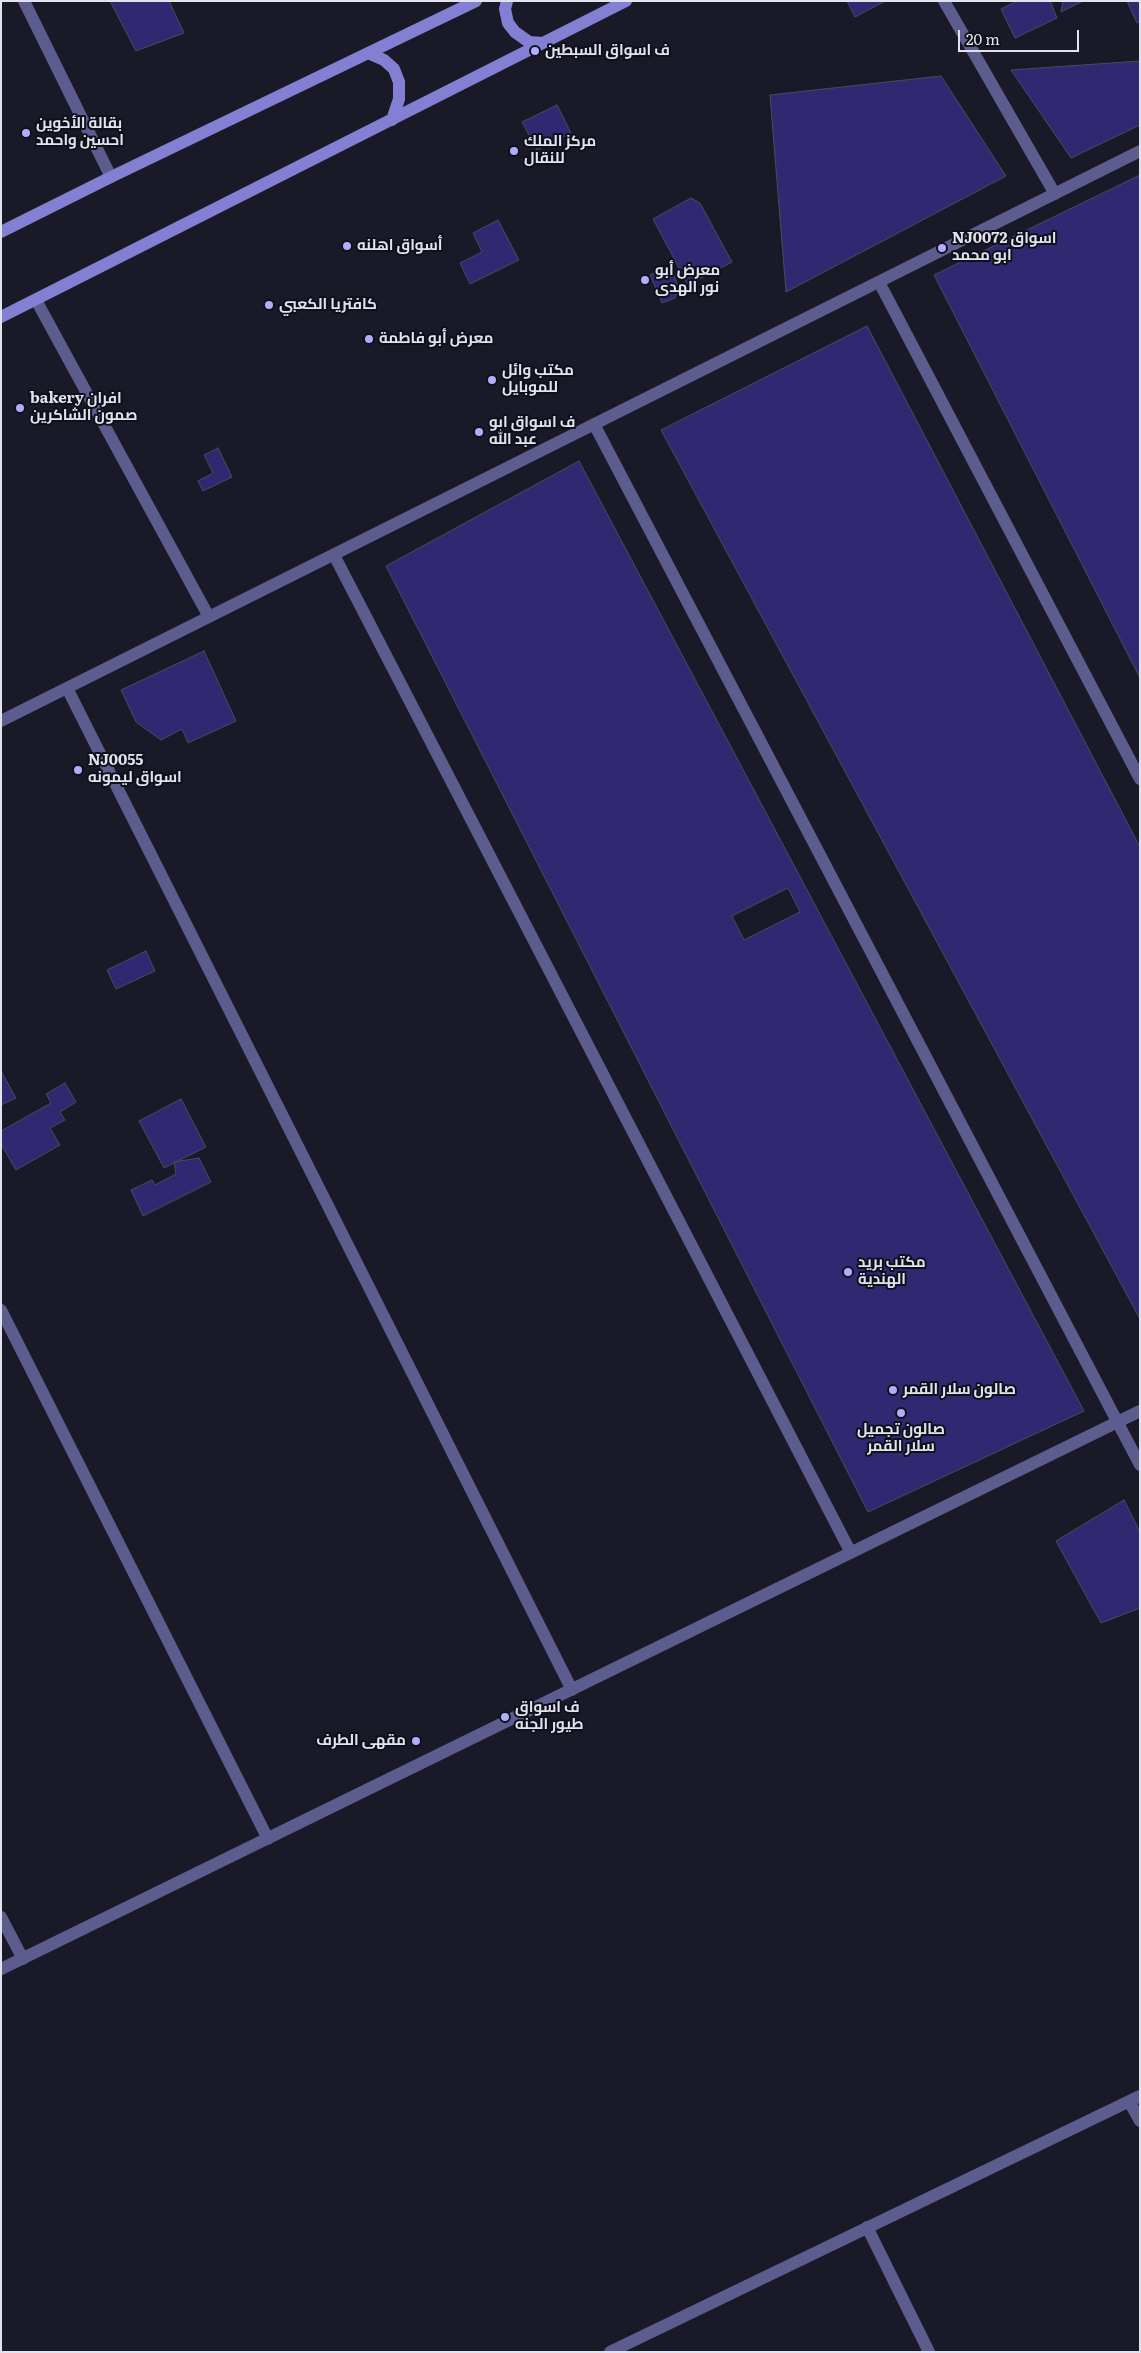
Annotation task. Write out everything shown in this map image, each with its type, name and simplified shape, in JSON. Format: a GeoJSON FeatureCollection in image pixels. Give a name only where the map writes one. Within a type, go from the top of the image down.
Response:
{"type":"FeatureCollection","features":[{"type":"Feature","properties":{"kind":"main road"},"geometry":{"type":"LineString","coordinates":[[1,232],[110,177],[476,1]]}},
{"type":"Feature","properties":{"kind":"main road"},"geometry":{"type":"LineString","coordinates":[[506,1],[505,9],[508,23],[515,32],[529,42],[543,43]]}},
{"type":"Feature","properties":{"kind":"main road"},"geometry":{"type":"LineString","coordinates":[[1,317],[626,1]]}},
{"type":"Feature","properties":{"kind":"main road"},"geometry":{"type":"LineString","coordinates":[[368,53],[384,60],[394,68],[397,75],[399,99],[392,120]]}},
{"type":"Feature","properties":{"kind":"street"},"geometry":{"type":"LineString","coordinates":[[24,1],[110,177]]}},
{"type":"Feature","properties":{"kind":"street"},"geometry":{"type":"LineString","coordinates":[[944,1],[1055,194]]}},
{"type":"Feature","properties":{"kind":"street"},"geometry":{"type":"LineString","coordinates":[[1,721],[1140,151]]}},
{"type":"Feature","properties":{"kind":"street"},"geometry":{"type":"LineString","coordinates":[[878,282],[1140,779]]}},
{"type":"Feature","properties":{"kind":"street"},"geometry":{"type":"LineString","coordinates":[[36,300],[209,617]]}},
{"type":"Feature","properties":{"kind":"street"},"geometry":{"type":"LineString","coordinates":[[594,424],[1140,1465]]}},
{"type":"Feature","properties":{"kind":"street"},"geometry":{"type":"LineString","coordinates":[[334,554],[851,1553]]}},
{"type":"Feature","properties":{"kind":"street"},"geometry":{"type":"LineString","coordinates":[[68,688],[572,1690]]}},
{"type":"Feature","properties":{"kind":"street"},"geometry":{"type":"LineString","coordinates":[[1,1310],[268,1839]]}},
{"type":"Feature","properties":{"kind":"street"},"geometry":{"type":"LineString","coordinates":[[1,1969],[1140,1411]]}},
{"type":"Feature","properties":{"kind":"street"},"geometry":{"type":"LineString","coordinates":[[1,1917],[23,1959]]}},
{"type":"Feature","properties":{"kind":"street"},"geometry":{"type":"LineString","coordinates":[[610,2352],[1135,2098],[1140,2121]]}},
{"type":"Feature","properties":{"kind":"street"},"geometry":{"type":"LineString","coordinates":[[867,2227],[929,2352]]}},
{"type":"Feature","properties":{"kind":"building"},"geometry":{"type":"Polygon","coordinates":[[[110,1],[169,1],[184,33],[136,51],[110,1]]]}},
{"type":"Feature","properties":{"kind":"building"},"geometry":{"type":"Polygon","coordinates":[[[847,1],[885,1],[855,17],[847,1]]]}},
{"type":"Feature","properties":{"kind":"building"},"geometry":{"type":"Polygon","coordinates":[[[1017,1],[1050,1],[1057,18],[1015,38],[1001,9],[1017,1]]]}},
{"type":"Feature","properties":{"kind":"building"},"geometry":{"type":"Polygon","coordinates":[[[1063,1],[1083,1],[1061,12],[1063,1]]]}},
{"type":"Feature","properties":{"kind":"building"},"geometry":{"type":"Polygon","coordinates":[[[1127,1],[1140,1],[1140,21],[1137,23],[1127,1]]]}},
{"type":"Feature","properties":{"kind":"building"},"geometry":{"type":"Polygon","coordinates":[[[1140,61],[1140,125],[1071,158],[1011,70],[1140,61]]]}},
{"type":"Feature","properties":{"kind":"building"},"geometry":{"type":"Polygon","coordinates":[[[941,76],[1006,176],[786,292],[770,95],[941,76]]]}},
{"type":"Feature","properties":{"kind":"building"},"geometry":{"type":"Polygon","coordinates":[[[557,105],[571,133],[537,150],[522,122],[557,105]]]}},
{"type":"Feature","properties":{"kind":"building"},"geometry":{"type":"Polygon","coordinates":[[[1140,175],[1140,678],[934,275],[1140,175]]]}},
{"type":"Feature","properties":{"kind":"building"},"geometry":{"type":"Polygon","coordinates":[[[691,198],[700,203],[732,262],[688,285],[653,219],[691,198]]]}},
{"type":"Feature","properties":{"kind":"building"},"geometry":{"type":"Polygon","coordinates":[[[498,220],[519,260],[470,284],[460,263],[482,252],[473,233],[498,220]]]}},
{"type":"Feature","properties":{"kind":"building"},"geometry":{"type":"Polygon","coordinates":[[[670,266],[679,288],[675,298],[662,303],[650,275],[670,266]]]}},
{"type":"Feature","properties":{"kind":"building"},"geometry":{"type":"Polygon","coordinates":[[[867,326],[1140,847],[1140,1319],[661,430],[867,326]]]}},
{"type":"Feature","properties":{"kind":"building"},"geometry":{"type":"Polygon","coordinates":[[[218,448],[232,477],[203,491],[198,481],[213,473],[204,455],[218,448]]]}},
{"type":"Feature","properties":{"kind":"building"},"geometry":{"type":"Polygon","coordinates":[[[579,461],[1084,1411],[868,1512],[386,566],[579,461]]]}},
{"type":"Feature","properties":{"kind":"building"},"geometry":{"type":"Polygon","coordinates":[[[204,651],[236,721],[188,743],[182,729],[161,740],[136,722],[121,690],[204,651]]]}},
{"type":"Feature","properties":{"kind":"building"},"geometry":{"type":"Polygon","coordinates":[[[788,888],[800,912],[744,940],[732,916],[788,888]]]}},
{"type":"Feature","properties":{"kind":"building"},"geometry":{"type":"Polygon","coordinates":[[[146,951],[155,971],[116,989],[107,970],[146,951]]]}},
{"type":"Feature","properties":{"kind":"building"},"geometry":{"type":"Polygon","coordinates":[[[1,1071],[16,1098],[1,1105],[1,1071]]]}},
{"type":"Feature","properties":{"kind":"building"},"geometry":{"type":"Polygon","coordinates":[[[65,1083],[76,1102],[60,1112],[65,1120],[50,1128],[60,1145],[16,1170],[1,1144],[1,1131],[51,1103],[46,1094],[65,1083]]]}},
{"type":"Feature","properties":{"kind":"building"},"geometry":{"type":"Polygon","coordinates":[[[181,1099],[206,1147],[164,1168],[139,1121],[181,1099]]]}},
{"type":"Feature","properties":{"kind":"building"},"geometry":{"type":"Polygon","coordinates":[[[199,1158],[211,1182],[143,1216],[131,1190],[152,1180],[155,1185],[176,1174],[174,1162],[199,1158]]]}},
{"type":"Feature","properties":{"kind":"building"},"geometry":{"type":"Polygon","coordinates":[[[1124,1500],[1140,1532],[1140,1608],[1101,1623],[1056,1541],[1124,1500]]]}},
{"type":"Feature","properties":{"kind":"place","name":"ف اسواق السبطين"},"geometry":{"type":"Point","coordinates":[535,51]}},
{"type":"Feature","properties":{"kind":"place","name":"بقالة الأخوين احسين واحمد"},"geometry":{"type":"Point","coordinates":[26,133]}},
{"type":"Feature","properties":{"kind":"place","name":"مركز الملك للنقال"},"geometry":{"type":"Point","coordinates":[514,151]}},
{"type":"Feature","properties":{"kind":"place","name":"أسواق اهلنه"},"geometry":{"type":"Point","coordinates":[347,246]}},
{"type":"Feature","properties":{"kind":"place","name":"NJ0072 اسواق ابو محمد"},"geometry":{"type":"Point","coordinates":[942,248]}},
{"type":"Feature","properties":{"kind":"place","name":"معرض أبو نور الهدى"},"geometry":{"type":"Point","coordinates":[645,280]}},
{"type":"Feature","properties":{"kind":"place","name":"كافتريا الكعبي"},"geometry":{"type":"Point","coordinates":[269,305]}},
{"type":"Feature","properties":{"kind":"place","name":"معرض أبو فاطمة"},"geometry":{"type":"Point","coordinates":[369,339]}},
{"type":"Feature","properties":{"kind":"place","name":"مكتب وائل للموبايل"},"geometry":{"type":"Point","coordinates":[492,380]}},
{"type":"Feature","properties":{"kind":"place","name":"bakery افران صمون الشاكرين"},"geometry":{"type":"Point","coordinates":[20,408]}},
{"type":"Feature","properties":{"kind":"place","name":"ف اسواق ابو عبد الله"},"geometry":{"type":"Point","coordinates":[479,432]}},
{"type":"Feature","properties":{"kind":"place","name":"NJ0055 اسواق ليمونه"},"geometry":{"type":"Point","coordinates":[78,770]}},
{"type":"Feature","properties":{"kind":"place","name":"مكتب بريد الهندية"},"geometry":{"type":"Point","coordinates":[848,1272]}},
{"type":"Feature","properties":{"kind":"place","name":"صالون سلار القمر"},"geometry":{"type":"Point","coordinates":[893,1390]}},
{"type":"Feature","properties":{"kind":"place","name":"صالون تجميل سلار القمر"},"geometry":{"type":"Point","coordinates":[901,1413]}},
{"type":"Feature","properties":{"kind":"place","name":"ف اسواق طيور الجنه"},"geometry":{"type":"Point","coordinates":[505,1717]}},
{"type":"Feature","properties":{"kind":"place","name":"مقهى الطرف"},"geometry":{"type":"Point","coordinates":[416,1741]}}]}
